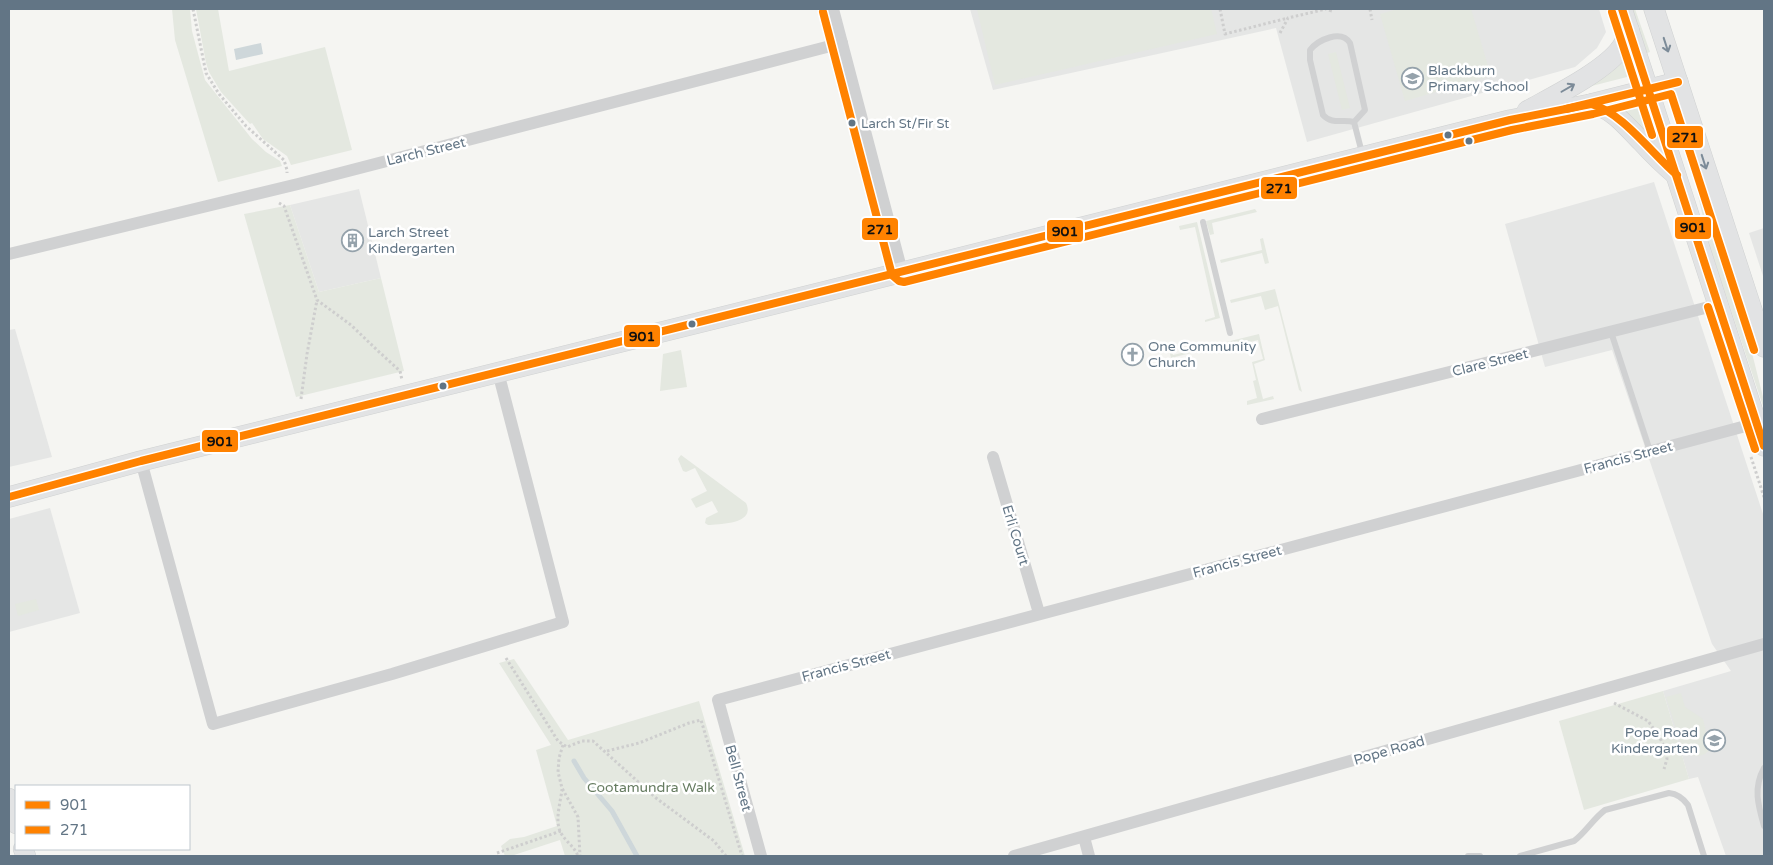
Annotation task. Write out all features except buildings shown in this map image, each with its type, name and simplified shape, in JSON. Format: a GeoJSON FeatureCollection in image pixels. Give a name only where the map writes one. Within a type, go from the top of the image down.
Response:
{"type":"FeatureCollection","features":[{"type":"Feature","properties":{"kind":"main road"},"geometry":{"type":"LineString","coordinates":[[1622,9],[1764,446]]}},
{"type":"Feature","properties":{"kind":"main road"},"geometry":{"type":"LineString","coordinates":[[1654,9],[1764,347]]}},
{"type":"Feature","properties":{"kind":"main road"},"geometry":{"type":"LineString","coordinates":[[1510,120],[1572,86],[1596,70],[1622,47],[1629,30]]}},
{"type":"Feature","properties":{"kind":"main road"},"geometry":{"type":"LineString","coordinates":[[9,497],[142,461],[1510,120],[1591,104],[1678,82]]}},
{"type":"Feature","properties":{"kind":"main road"},"geometry":{"type":"LineString","coordinates":[[1591,104],[1601,106],[1617,117],[1658,159],[1677,175]]}},
{"type":"Feature","properties":{"kind":"main road"},"geometry":{"type":"LineString","coordinates":[[9,798],[15,820]]}},
{"type":"Feature","properties":{"kind":"street"},"geometry":{"type":"LineString","coordinates":[[832,9],[902,272]]}},
{"type":"Feature","properties":{"kind":"street","name":"Larch Street"},"geometry":{"type":"LineString","coordinates":[[9,254],[276,188],[842,43]]}},
{"type":"Feature","properties":{"kind":"street","name":"Clare Street"},"geometry":{"type":"LineString","coordinates":[[1262,419],[1717,305]]}},
{"type":"Feature","properties":{"kind":"street"},"geometry":{"type":"LineString","coordinates":[[142,461],[213,724],[392,674],[563,622],[498,372]]}},
{"type":"Feature","properties":{"kind":"street","name":"Francis Street"},"geometry":{"type":"LineString","coordinates":[[718,700],[1756,423]]}},
{"type":"Feature","properties":{"kind":"street","name":"Erli Court"},"geometry":{"type":"LineString","coordinates":[[993,457],[1039,613]]}},
{"type":"Feature","properties":{"kind":"street","name":"Pope Road"},"geometry":{"type":"LineString","coordinates":[[1014,856],[1764,644]]}},
{"type":"Feature","properties":{"kind":"street","name":"Bell Street"},"geometry":{"type":"LineString","coordinates":[[718,700],[761,856]]}},
{"type":"Feature","properties":{"kind":"street"},"geometry":{"type":"LineString","coordinates":[[1084,837],[1089,856]]}},
{"type":"Feature","properties":{"kind":"lane"},"geometry":{"type":"LineString","coordinates":[[1341,37],[1347,39],[1350,43],[1365,110],[1354,122],[1327,119],[1320,107],[1310,60],[1310,50],[1315,43],[1323,39],[1341,37]]}},
{"type":"Feature","properties":{"kind":"lane"},"geometry":{"type":"LineString","coordinates":[[1354,122],[1363,157]]}},
{"type":"Feature","properties":{"kind":"lane"},"geometry":{"type":"LineString","coordinates":[[1203,222],[1230,333]]}},
{"type":"Feature","properties":{"kind":"lane"},"geometry":{"type":"LineString","coordinates":[[1611,332],[1650,451]]}},
{"type":"Feature","properties":{"kind":"lane"},"geometry":{"type":"LineString","coordinates":[[1764,768],[1757,786],[1757,801],[1764,826]]}},
{"type":"Feature","properties":{"kind":"lane"},"geometry":{"type":"LineString","coordinates":[[1520,856],[1574,841],[1605,810],[1669,793],[1683,798],[1688,805],[1704,856]]}},
{"type":"Feature","properties":{"kind":"lane"},"geometry":{"type":"LineString","coordinates":[[1468,856],[1480,856]]}},
{"type":"Feature","properties":{"kind":"path"},"geometry":{"type":"LineString","coordinates":[[1220,9],[1225,34],[1326,9]]}},
{"type":"Feature","properties":{"kind":"path"},"geometry":{"type":"LineString","coordinates":[[1370,9],[1372,20]]}},
{"type":"Feature","properties":{"kind":"path"},"geometry":{"type":"LineString","coordinates":[[193,10],[206,74],[219,94],[246,126],[284,160],[287,170],[287,173],[276,188],[278,202],[284,206],[317,300],[301,399]]}},
{"type":"Feature","properties":{"kind":"path"},"geometry":{"type":"LineString","coordinates":[[1280,33],[1288,18]]}},
{"type":"Feature","properties":{"kind":"path"},"geometry":{"type":"LineString","coordinates":[[317,300],[350,325],[400,371],[406,395]]}},
{"type":"Feature","properties":{"kind":"path"},"geometry":{"type":"LineString","coordinates":[[506,658],[551,732],[563,746],[567,747],[582,741],[593,740],[656,798],[714,841],[726,856]]}},
{"type":"Feature","properties":{"kind":"path"},"geometry":{"type":"LineString","coordinates":[[1614,703],[1648,720],[1660,736],[1666,751],[1667,758],[1664,769]]}},
{"type":"Feature","properties":{"kind":"path"},"geometry":{"type":"LineString","coordinates":[[606,751],[639,743],[689,722],[701,720],[742,856]]}},
{"type":"Feature","properties":{"kind":"path"},"geometry":{"type":"LineString","coordinates":[[563,746],[558,765],[562,788],[559,812],[561,832],[579,856]]}},
{"type":"Feature","properties":{"kind":"path"},"geometry":{"type":"LineString","coordinates":[[562,788],[578,818],[579,856]]}},
{"type":"Feature","properties":{"kind":"path"},"geometry":{"type":"LineString","coordinates":[[497,853],[561,832]]}},
{"type":"Feature","properties":{"kind":"shaded area","name":"Blackburn Primary School"},"geometry":{"type":"Polygon","coordinates":[[[970,9],[1599,9],[1606,32],[1597,48],[1575,67],[1307,142],[1276,28],[993,90],[970,9]]]}},
{"type":"Feature","properties":{"kind":"shaded area"},"geometry":{"type":"Polygon","coordinates":[[[261,43],[263,54],[236,60],[234,49],[261,43]]]}},
{"type":"Feature","properties":{"kind":"shaded area"},"geometry":{"type":"Polygon","coordinates":[[[1654,182],[1764,517],[1764,856],[1726,856],[1698,777],[1689,779],[1663,691],[1731,671],[1712,644],[1612,350],[1545,367],[1505,224],[1654,182]]]}},
{"type":"Feature","properties":{"kind":"shaded area"},"geometry":{"type":"Polygon","coordinates":[[[359,189],[381,278],[319,292],[290,205],[359,189]]]}},
{"type":"Feature","properties":{"kind":"shaded area"},"geometry":{"type":"Polygon","coordinates":[[[1764,228],[1764,279],[1749,233],[1764,228]]]}},
{"type":"Feature","properties":{"kind":"shaded area"},"geometry":{"type":"Polygon","coordinates":[[[15,329],[52,457],[9,467],[9,330],[15,329]]]}},
{"type":"Feature","properties":{"kind":"shaded area"},"geometry":{"type":"Polygon","coordinates":[[[50,508],[80,613],[9,632],[9,519],[50,508]]]}},
{"type":"Feature","properties":{"kind":"green space"},"geometry":{"type":"Polygon","coordinates":[[[172,9],[190,9],[192,31],[205,80],[252,139],[266,152],[280,161],[282,166],[218,182],[175,40],[172,9]]]}},
{"type":"Feature","properties":{"kind":"green space"},"geometry":{"type":"Polygon","coordinates":[[[196,9],[218,9],[229,71],[325,47],[352,150],[291,165],[287,156],[263,139],[252,123],[250,124],[221,92],[206,63],[196,9]]]}},
{"type":"Feature","properties":{"kind":"green space"},"geometry":{"type":"Polygon","coordinates":[[[977,9],[1211,9],[1217,34],[995,85],[977,9]]]}},
{"type":"Feature","properties":{"kind":"green space"},"geometry":{"type":"Polygon","coordinates":[[[1397,9],[1471,9],[1491,76],[1405,101],[1380,14],[1397,9]]]}},
{"type":"Feature","properties":{"kind":"green space"},"geometry":{"type":"Polygon","coordinates":[[[1632,9],[1635,9],[1650,52],[1647,53],[1632,9]]]}},
{"type":"Feature","properties":{"kind":"green space"},"geometry":{"type":"Polygon","coordinates":[[[1336,52],[1350,108],[1342,110],[1328,54],[1336,52]]]}},
{"type":"Feature","properties":{"kind":"green space"},"geometry":{"type":"Polygon","coordinates":[[[1624,59],[1627,77],[1576,90],[1624,59]]]}},
{"type":"Feature","properties":{"kind":"green space"},"geometry":{"type":"Polygon","coordinates":[[[1638,102],[1640,104],[1655,151],[1615,108],[1638,102]]]}},
{"type":"Feature","properties":{"kind":"green space"},"geometry":{"type":"Polygon","coordinates":[[[1671,106],[1674,106],[1742,313],[1764,401],[1764,409],[1710,247],[1692,170],[1671,106]]]}},
{"type":"Feature","properties":{"kind":"green space"},"geometry":{"type":"Polygon","coordinates":[[[290,205],[319,292],[381,278],[404,371],[296,397],[244,214],[290,205]]]}},
{"type":"Feature","properties":{"kind":"green space"},"geometry":{"type":"Polygon","coordinates":[[[1255,209],[1257,212],[1212,223],[1214,234],[1210,235],[1206,221],[1255,209]]]}},
{"type":"Feature","properties":{"kind":"green space"},"geometry":{"type":"Polygon","coordinates":[[[1197,222],[1220,318],[1205,322],[1205,320],[1215,317],[1195,227],[1180,230],[1179,226],[1197,222]]]}},
{"type":"Feature","properties":{"kind":"green space"},"geometry":{"type":"Polygon","coordinates":[[[1263,238],[1269,263],[1265,264],[1262,253],[1221,263],[1220,260],[1262,250],[1260,239],[1263,238]]]}},
{"type":"Feature","properties":{"kind":"green space"},"geometry":{"type":"Polygon","coordinates":[[[1275,289],[1302,392],[1299,390],[1278,306],[1265,310],[1261,296],[1231,303],[1230,300],[1275,289]]]}},
{"type":"Feature","properties":{"kind":"green space"},"geometry":{"type":"Polygon","coordinates":[[[1259,334],[1265,360],[1254,364],[1263,399],[1273,396],[1274,399],[1247,405],[1247,401],[1257,398],[1253,381],[1256,380],[1252,362],[1263,359],[1258,340],[1235,346],[1234,342],[1171,358],[1169,350],[1170,348],[1173,355],[1259,334]]]}},
{"type":"Feature","properties":{"kind":"green space"},"geometry":{"type":"Polygon","coordinates":[[[681,350],[687,387],[660,391],[663,354],[681,350]]]}},
{"type":"Feature","properties":{"kind":"green space"},"geometry":{"type":"Polygon","coordinates":[[[681,455],[746,503],[748,510],[746,515],[735,522],[708,525],[705,523],[706,518],[718,512],[712,501],[696,508],[691,499],[707,491],[695,468],[686,472],[683,471],[678,459],[681,455]]]}},
{"type":"Feature","properties":{"kind":"green space"},"geometry":{"type":"Polygon","coordinates":[[[36,599],[39,610],[18,616],[15,604],[36,599]]]}},
{"type":"Feature","properties":{"kind":"green space","name":"Cootamundra Walk"},"geometry":{"type":"Polygon","coordinates":[[[514,659],[568,740],[699,701],[745,856],[565,856],[560,840],[511,856],[505,856],[501,846],[510,839],[524,837],[557,826],[536,750],[551,745],[499,663],[514,659]]]}},
{"type":"Feature","properties":{"kind":"green space"},"geometry":{"type":"Polygon","coordinates":[[[1663,691],[1689,779],[1584,810],[1559,721],[1663,691]]]}},
{"type":"Feature","properties":{"kind":"green space"},"geometry":{"type":"Polygon","coordinates":[[[1681,693],[1685,707],[1703,719],[1710,749],[1701,756],[1690,755],[1683,751],[1666,697],[1681,693]]]}},
{"type":"Feature","properties":{"kind":"waterway"},"geometry":{"type":"LineString","coordinates":[[574,761],[584,778],[612,811],[637,856]]}},
{"type":"Feature","properties":{"kind":"transit line","name":"901"},"geometry":{"type":"LineString","coordinates":[[1622,9],[1764,446]]}},
{"type":"Feature","properties":{"kind":"transit line","name":"271"},"geometry":{"type":"LineString","coordinates":[[823,12],[892,275],[899,281],[904,282],[1512,130],[1593,114],[1671,94],[1754,350]]}},
{"type":"Feature","properties":{"kind":"transit line","name":"271"},"geometry":{"type":"LineString","coordinates":[[1612,12],[1652,135]]}},
{"type":"Feature","properties":{"kind":"transit line","name":"901"},"geometry":{"type":"LineString","coordinates":[[1566,109],[1678,82]]}},
{"type":"Feature","properties":{"kind":"transit line","name":"901"},"geometry":{"type":"LineString","coordinates":[[9,497],[141,461],[1510,120],[1591,104],[1603,108],[1625,124],[1677,175]]}},
{"type":"Feature","properties":{"kind":"transit line","name":"271"},"geometry":{"type":"LineString","coordinates":[[1708,307],[1755,449]]}},
{"type":"Feature","properties":{"kind":"place","name":"Blackburn Primary School"},"geometry":{"type":"Point","coordinates":[1412,78]}},
{"type":"Feature","properties":{"kind":"place","name":"Larch St/Fir St"},"geometry":{"type":"Point","coordinates":[852,123]}},
{"type":"Feature","properties":{"kind":"place","name":"Larch Street Kindergarten"},"geometry":{"type":"Point","coordinates":[352,240]}},
{"type":"Feature","properties":{"kind":"place","name":"One Community Church"},"geometry":{"type":"Point","coordinates":[1132,354]}},
{"type":"Feature","properties":{"kind":"place","name":"Pope Road Kindergarten"},"geometry":{"type":"Point","coordinates":[1714,740]}}]}
